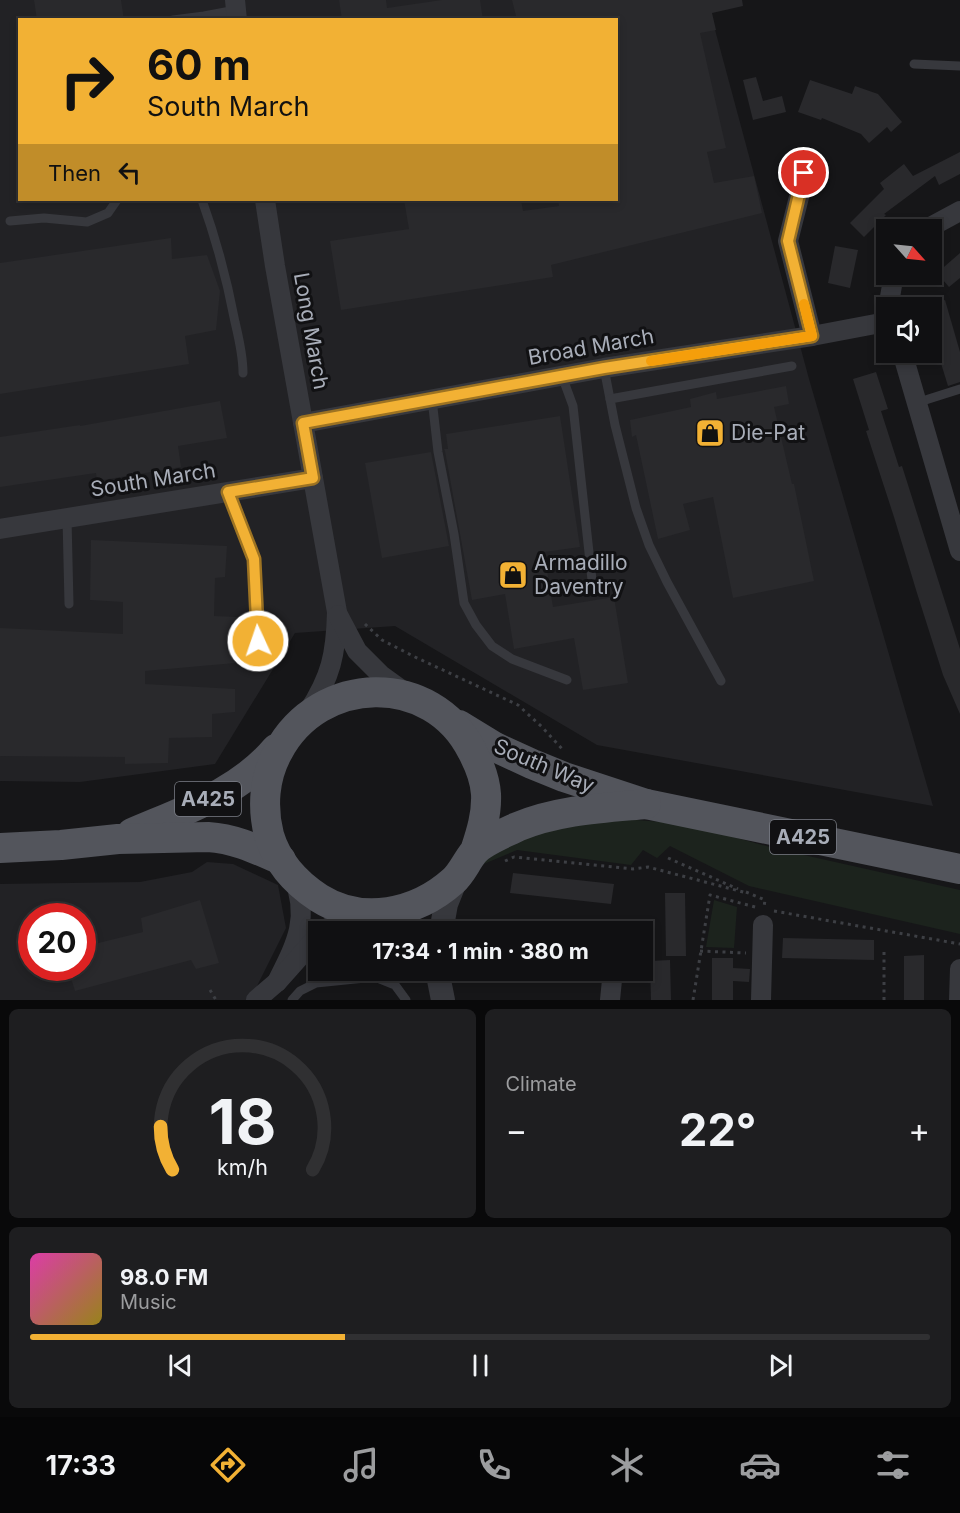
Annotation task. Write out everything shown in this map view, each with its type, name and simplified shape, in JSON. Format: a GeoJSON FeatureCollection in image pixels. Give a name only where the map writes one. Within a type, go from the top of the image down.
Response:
{"type":"FeatureCollection","features":[{"type":"Feature","properties":{"kind":"main road","name":"South Way"},"geometry":{"type":"LineString","coordinates":[[285,739],[305,717],[329,702],[356,693],[385,692],[413,698],[430,706],[495,747],[532,764],[646,804],[960,869]]}},
{"type":"Feature","properties":{"kind":"main road"},"geometry":{"type":"LineString","coordinates":[[285,739],[272,761],[266,786],[265,812],[270,837],[286,868],[307,890],[344,909],[374,913],[404,909],[423,902],[456,879],[475,851],[484,823],[486,794],[480,765],[466,739],[446,717]]}},
{"type":"Feature","properties":{"kind":"main road","name":"A425"},"geometry":{"type":"LineString","coordinates":[[118,839],[229,789],[260,766],[285,739]]}},
{"type":"Feature","properties":{"kind":"main road","name":"South Way"},"geometry":{"type":"LineString","coordinates":[[475,851],[496,837],[539,819],[583,810],[646,804]]}},
{"type":"Feature","properties":{"kind":"main road","name":"A425"},"geometry":{"type":"LineString","coordinates":[[0,848],[118,839],[220,838],[242,843],[286,868]]}},
{"type":"Feature","properties":{"kind":"street"},"geometry":{"type":"LineString","coordinates":[[806,160],[788,241],[812,336]]}},
{"type":"Feature","properties":{"kind":"street","name":"Long March"},"geometry":{"type":"LineString","coordinates":[[266,201],[275,266],[336,604],[337,636],[334,655],[323,687],[305,717]]}},
{"type":"Feature","properties":{"kind":"street"},"geometry":{"type":"LineString","coordinates":[[942,221],[960,211]]}},
{"type":"Feature","properties":{"kind":"street","name":"Broad March"},"geometry":{"type":"LineString","coordinates":[[303,423],[604,368],[876,324]]}},
{"type":"Feature","properties":{"kind":"street"},"geometry":{"type":"LineString","coordinates":[[905,363],[960,551]]}},
{"type":"Feature","properties":{"kind":"street","name":"South March"},"geometry":{"type":"LineString","coordinates":[[0,529],[313,478]]}},
{"type":"Feature","properties":{"kind":"street","name":"Long March"},"geometry":{"type":"LineString","coordinates":[[336,604],[357,651],[381,675],[413,698]]}},
{"type":"Feature","properties":{"kind":"street"},"geometry":{"type":"LineString","coordinates":[[277,982],[295,947],[300,930],[300,899],[286,868]]}},
{"type":"Feature","properties":{"kind":"street"},"geometry":{"type":"LineString","coordinates":[[443,921],[446,904],[456,879]]}},
{"type":"Feature","properties":{"kind":"street"},"geometry":{"type":"LineString","coordinates":[[339,921],[374,913],[400,921]]}},
{"type":"Feature","properties":{"kind":"street"},"geometry":{"type":"LineString","coordinates":[[761,1000],[764,917]]}},
{"type":"Feature","properties":{"kind":"street"},"geometry":{"type":"LineString","coordinates":[[256,1000],[277,982],[308,947]]}},
{"type":"Feature","properties":{"kind":"street"},"geometry":{"type":"LineString","coordinates":[[959,1000],[960,969]]}},
{"type":"Feature","properties":{"kind":"street"},"geometry":{"type":"LineString","coordinates":[[439,981],[443,1000]]}},
{"type":"Feature","properties":{"kind":"lane"},"geometry":{"type":"LineString","coordinates":[[188,18],[236,10]]}},
{"type":"Feature","properties":{"kind":"lane"},"geometry":{"type":"LineString","coordinates":[[914,64],[960,66]]}},
{"type":"Feature","properties":{"kind":"lane"},"geometry":{"type":"LineString","coordinates":[[10,221],[44,218],[87,222],[108,213],[116,201]]}},
{"type":"Feature","properties":{"kind":"lane"},"geometry":{"type":"LineString","coordinates":[[202,201],[211,225],[232,308],[243,361],[243,373]]}},
{"type":"Feature","properties":{"kind":"lane"},"geometry":{"type":"LineString","coordinates":[[610,399],[792,366]]}},
{"type":"Feature","properties":{"kind":"lane"},"geometry":{"type":"LineString","coordinates":[[604,368],[615,425],[636,508],[649,545],[721,681]]}},
{"type":"Feature","properties":{"kind":"lane"},"geometry":{"type":"LineString","coordinates":[[562,376],[573,406],[593,589]]}},
{"type":"Feature","properties":{"kind":"lane"},"geometry":{"type":"LineString","coordinates":[[916,403],[960,389]]}},
{"type":"Feature","properties":{"kind":"lane"},"geometry":{"type":"LineString","coordinates":[[432,399],[438,452],[454,534],[464,603],[476,625],[492,646],[512,659],[567,680]]}},
{"type":"Feature","properties":{"kind":"lane"},"geometry":{"type":"LineString","coordinates":[[228,492],[254,559],[258,641]]}},
{"type":"Feature","properties":{"kind":"lane"},"geometry":{"type":"LineString","coordinates":[[67,518],[69,604]]}},
{"type":"Feature","properties":{"kind":"lane"},"geometry":{"type":"LineString","coordinates":[[292,1000],[316,982],[375,977],[395,985],[406,1000]]}},
{"type":"Feature","properties":{"kind":"path"},"geometry":{"type":"LineString","coordinates":[[336,604],[382,640],[518,705],[565,752]]}},
{"type":"Feature","properties":{"kind":"path"},"geometry":{"type":"LineString","coordinates":[[504,861],[514,857],[633,869],[648,867],[747,893]]}},
{"type":"Feature","properties":{"kind":"path"},"geometry":{"type":"LineString","coordinates":[[668,858],[765,900],[764,917]]}},
{"type":"Feature","properties":{"kind":"path"},"geometry":{"type":"LineString","coordinates":[[693,1000],[710,895],[764,917],[960,944]]}},
{"type":"Feature","properties":{"kind":"path"},"geometry":{"type":"LineString","coordinates":[[700,951],[762,954]]}},
{"type":"Feature","properties":{"kind":"path"},"geometry":{"type":"LineString","coordinates":[[884,952],[884,1000]]}},
{"type":"Feature","properties":{"kind":"path"},"geometry":{"type":"LineString","coordinates":[[589,981],[611,984]]}},
{"type":"Feature","properties":{"kind":"path"},"geometry":{"type":"LineString","coordinates":[[210,990],[216,1000]]}},
{"type":"Feature","properties":{"kind":"shaded area"},"geometry":{"type":"Polygon","coordinates":[[[0,0],[707,0],[809,379],[933,806],[597,745],[395,626],[295,633],[215,764],[80,782],[0,781],[0,0]]]}},
{"type":"Feature","properties":{"kind":"shaded area"},"geometry":{"type":"Polygon","coordinates":[[[598,817],[687,824],[777,849],[960,890],[960,934],[749,886],[670,846],[657,858],[643,850],[631,865],[517,850],[479,866],[514,834],[598,817]]]}},
{"type":"Feature","properties":{"kind":"shaded area"},"geometry":{"type":"Polygon","coordinates":[[[207,862],[233,864],[278,885],[286,928],[250,1000],[0,1000],[0,884],[140,882],[192,872],[207,862]]]}},
{"type":"Feature","properties":{"kind":"shaded area"},"geometry":{"type":"Polygon","coordinates":[[[714,900],[737,907],[734,948],[706,947],[714,900]]]}},
{"type":"Feature","properties":{"kind":"building"},"geometry":{"type":"Polygon","coordinates":[[[34,0],[121,0],[124,18],[37,18],[34,0]]]}},
{"type":"Feature","properties":{"kind":"building"},"geometry":{"type":"Polygon","coordinates":[[[339,0],[386,0],[387,8],[442,0],[480,0],[483,18],[342,18],[339,0]]]}},
{"type":"Feature","properties":{"kind":"building"},"geometry":{"type":"Polygon","coordinates":[[[512,0],[742,0],[743,6],[712,13],[716,30],[700,33],[726,148],[707,152],[714,183],[754,176],[762,213],[551,265],[553,277],[341,310],[330,241],[409,229],[404,201],[521,201],[523,211],[559,206],[558,201],[618,201],[618,18],[516,18],[512,0]]]}},
{"type":"Feature","properties":{"kind":"building"},"geometry":{"type":"Polygon","coordinates":[[[756,77],[763,101],[782,96],[786,112],[753,120],[743,80],[756,77]]]}},
{"type":"Feature","properties":{"kind":"building"},"geometry":{"type":"Polygon","coordinates":[[[810,80],[852,94],[855,86],[878,94],[902,122],[891,132],[887,127],[869,143],[861,134],[822,118],[821,120],[798,112],[810,80]]]}},
{"type":"Feature","properties":{"kind":"building"},"geometry":{"type":"Polygon","coordinates":[[[960,152],[960,174],[939,185],[935,176],[884,214],[886,215],[882,219],[876,219],[876,225],[864,237],[850,223],[884,189],[880,183],[904,164],[913,176],[960,152]]]}},
{"type":"Feature","properties":{"kind":"building"},"geometry":{"type":"Polygon","coordinates":[[[171,238],[172,259],[207,255],[220,291],[216,330],[185,336],[189,364],[0,394],[0,263],[171,238]]]}},
{"type":"Feature","properties":{"kind":"building"},"geometry":{"type":"Polygon","coordinates":[[[835,246],[858,250],[850,288],[828,283],[835,246]]]}},
{"type":"Feature","properties":{"kind":"building"},"geometry":{"type":"Polygon","coordinates":[[[960,253],[960,278],[949,287],[942,279],[942,269],[960,253]]]}},
{"type":"Feature","properties":{"kind":"building"},"geometry":{"type":"Polygon","coordinates":[[[945,300],[960,352],[960,382],[948,386],[941,363],[942,301],[945,300]]]}},
{"type":"Feature","properties":{"kind":"building"},"geometry":{"type":"Polygon","coordinates":[[[876,372],[888,409],[881,411],[899,467],[902,466],[960,649],[960,714],[943,675],[866,431],[869,430],[853,379],[876,372]]]}},
{"type":"Feature","properties":{"kind":"building"},"geometry":{"type":"Polygon","coordinates":[[[786,386],[789,404],[774,407],[792,484],[794,484],[814,581],[733,598],[713,497],[683,504],[690,530],[658,539],[636,435],[632,437],[630,420],[691,407],[690,399],[716,392],[717,399],[786,386]]]}},
{"type":"Feature","properties":{"kind":"building"},"geometry":{"type":"Polygon","coordinates":[[[220,401],[227,438],[178,446],[181,467],[97,481],[96,473],[0,487],[0,437],[80,426],[220,401]]]}},
{"type":"Feature","properties":{"kind":"building"},"geometry":{"type":"Polygon","coordinates":[[[560,416],[580,547],[544,552],[553,607],[614,597],[628,683],[583,690],[574,638],[514,649],[505,594],[472,600],[444,449],[448,449],[446,434],[560,416]]]}},
{"type":"Feature","properties":{"kind":"building"},"geometry":{"type":"Polygon","coordinates":[[[431,452],[449,546],[382,558],[365,463],[431,452]]]}},
{"type":"Feature","properties":{"kind":"building"},"geometry":{"type":"Polygon","coordinates":[[[91,540],[227,546],[225,577],[215,578],[214,616],[237,617],[235,663],[145,671],[145,684],[235,689],[235,712],[212,714],[212,737],[169,738],[168,763],[125,764],[125,757],[0,756],[0,628],[123,634],[123,602],[90,600],[91,540]]]}},
{"type":"Feature","properties":{"kind":"building"},"geometry":{"type":"Polygon","coordinates":[[[513,873],[614,884],[611,904],[510,893],[513,873]]]}},
{"type":"Feature","properties":{"kind":"building"},"geometry":{"type":"Polygon","coordinates":[[[665,893],[685,893],[686,956],[666,956],[665,893]]]}},
{"type":"Feature","properties":{"kind":"building"},"geometry":{"type":"Polygon","coordinates":[[[200,900],[219,963],[196,969],[191,960],[75,991],[72,981],[96,981],[96,944],[143,932],[141,918],[200,900]]]}},
{"type":"Feature","properties":{"kind":"building"},"geometry":{"type":"Polygon","coordinates":[[[783,938],[874,940],[874,960],[782,958],[783,938]]]}},
{"type":"Feature","properties":{"kind":"building"},"geometry":{"type":"Polygon","coordinates":[[[924,955],[924,1000],[904,1000],[904,956],[924,955]]]}},
{"type":"Feature","properties":{"kind":"building"},"geometry":{"type":"Polygon","coordinates":[[[712,958],[733,958],[733,968],[750,969],[749,982],[733,981],[733,1000],[712,1000],[712,958]]]}},
{"type":"Feature","properties":{"kind":"building"},"geometry":{"type":"Polygon","coordinates":[[[670,960],[671,1000],[651,1000],[653,961],[670,960]]]}},
{"type":"Feature","properties":{"kind":"slow traffic"},"geometry":{"type":"LineString","coordinates":[[651,361],[812,336],[804,304]]}},
{"type":"Feature","properties":{"kind":"place","name":"Die-Pat"},"geometry":{"type":"Point","coordinates":[710,433]}},
{"type":"Feature","properties":{"kind":"place","name":"Armadillo Daventry"},"geometry":{"type":"Point","coordinates":[513,575]}},
{"type":"Feature","properties":{"kind":"route"},"geometry":{"type":"LineString","coordinates":[[258,641],[254,559],[228,492],[313,478],[303,423],[604,368],[812,336],[788,241],[804,173]]}}]}
